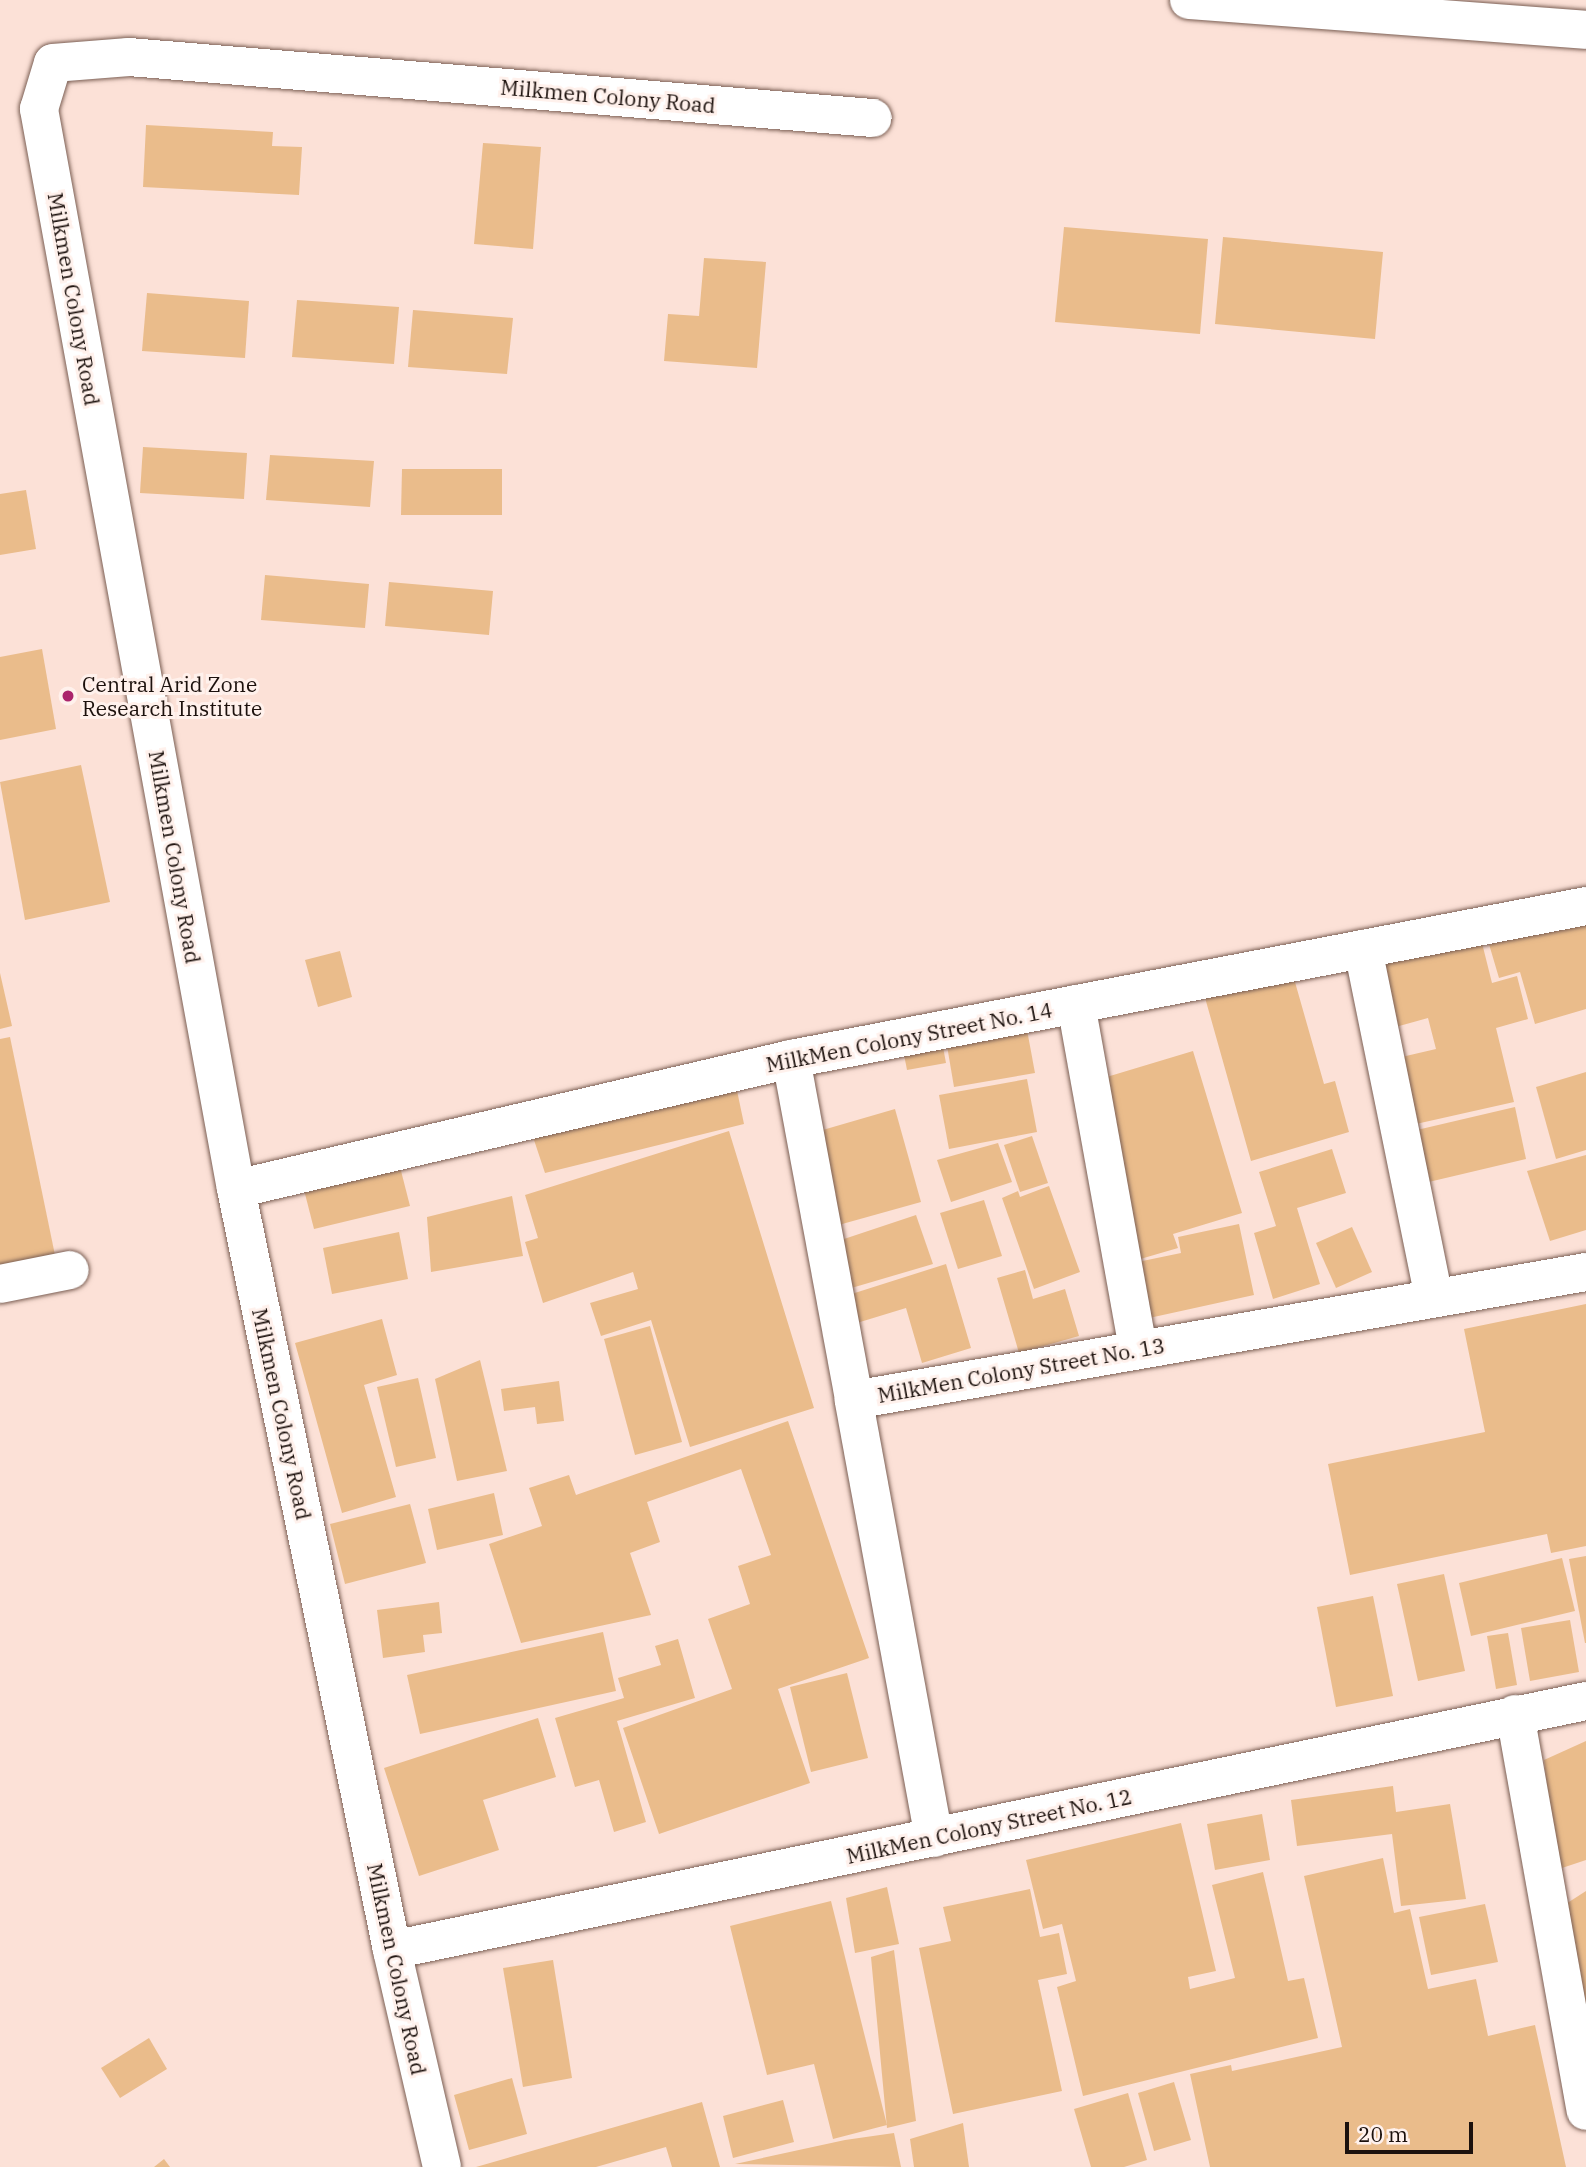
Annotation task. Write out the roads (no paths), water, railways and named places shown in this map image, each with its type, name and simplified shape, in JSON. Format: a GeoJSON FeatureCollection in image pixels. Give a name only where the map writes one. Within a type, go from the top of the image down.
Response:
{"type":"FeatureCollection","features":[{"type":"Feature","properties":{"kind":"street"},"geometry":{"type":"LineString","coordinates":[[1189,0],[1586,30]]}},
{"type":"Feature","properties":{"kind":"street","name":"Milkmen Colony Road"},"geometry":{"type":"LineString","coordinates":[[442,2167],[392,1950],[236,1189],[39,109],[53,63],[129,57],[873,118]]}},
{"type":"Feature","properties":{"kind":"street","name":"MilkMen Colony Street No. 14"},"geometry":{"type":"LineString","coordinates":[[236,1189],[791,1059],[1586,906]]}},
{"type":"Feature","properties":{"kind":"street"},"geometry":{"type":"LineString","coordinates":[[1363,949],[1434,1298]]}},
{"type":"Feature","properties":{"kind":"street"},"geometry":{"type":"LineString","coordinates":[[1076,1004],[1138,1348]]}},
{"type":"Feature","properties":{"kind":"street"},"geometry":{"type":"LineString","coordinates":[[791,1059],[854,1400]]}},
{"type":"Feature","properties":{"kind":"street"},"geometry":{"type":"LineString","coordinates":[[0,1283],[70,1270]]}},
{"type":"Feature","properties":{"kind":"street","name":"MilkMen Colony Street No. 13"},"geometry":{"type":"LineString","coordinates":[[934,1838],[854,1400],[1138,1348],[1586,1272]]}},
{"type":"Feature","properties":{"kind":"street","name":"MilkMen Colony Street No. 12"},"geometry":{"type":"LineString","coordinates":[[392,1950],[1586,1701]]}},
{"type":"Feature","properties":{"kind":"street"},"geometry":{"type":"LineString","coordinates":[[1516,1714],[1586,2112]]}},
{"type":"Feature","properties":{"kind":"place","name":"Central Arid Zone Research Institute"},"geometry":{"type":"Point","coordinates":[68,696]}}]}
